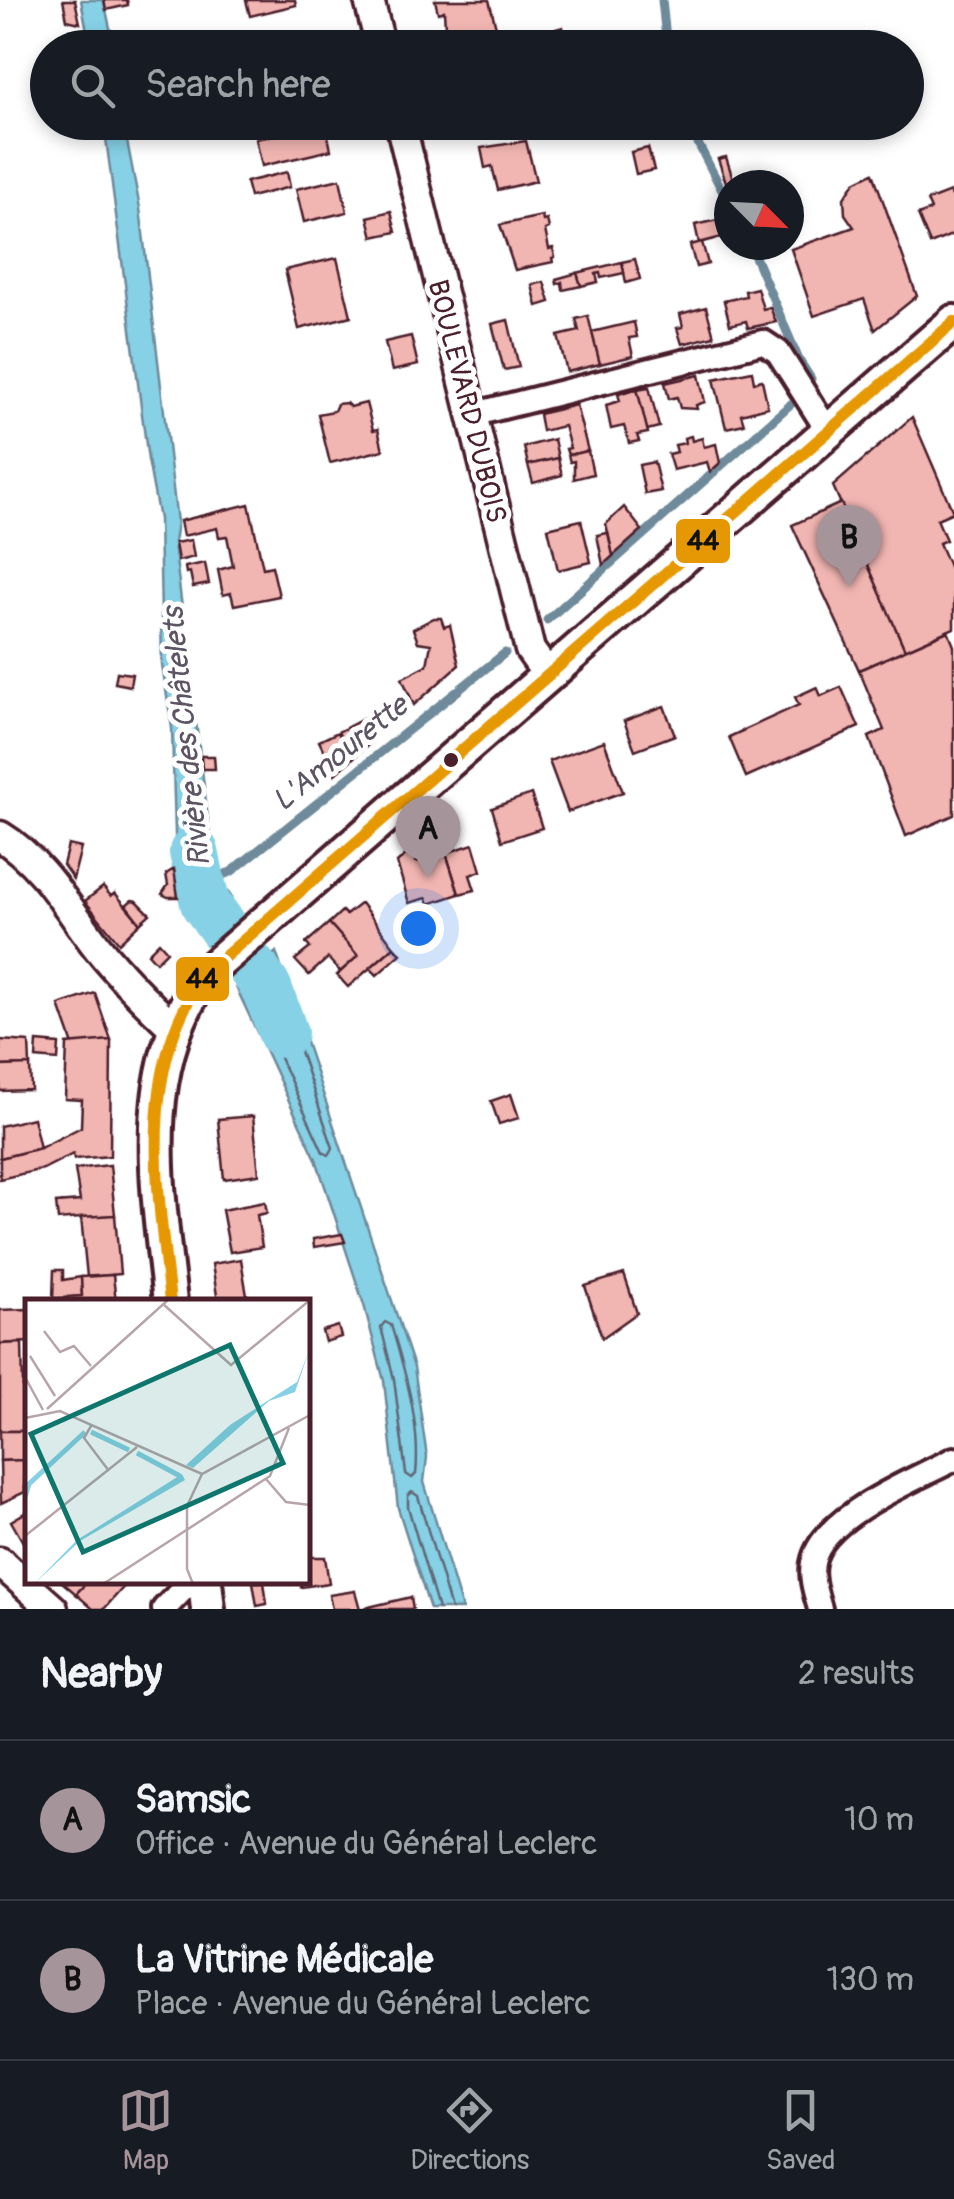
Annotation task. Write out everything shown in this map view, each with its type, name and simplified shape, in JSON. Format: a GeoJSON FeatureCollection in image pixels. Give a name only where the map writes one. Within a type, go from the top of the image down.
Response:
{"type":"FeatureCollection","features":[{"type":"Feature","properties":{"kind":"main road"},"geometry":{"type":"LineString","coordinates":[[170,1299],[156,1141],[158,1088],[174,1028],[191,993],[217,960],[954,322]]}},
{"type":"Feature","properties":{"kind":"main road"},"geometry":{"type":"LineString","coordinates":[[204,1584],[208,1609]]}},
{"type":"Feature","properties":{"kind":"street"},"geometry":{"type":"LineString","coordinates":[[370,0],[377,30]]}},
{"type":"Feature","properties":{"kind":"street","name":"BOULEVARD DUBOIS"},"geometry":{"type":"LineString","coordinates":[[404,140],[530,650],[547,674]]}},
{"type":"Feature","properties":{"kind":"street"},"geometry":{"type":"LineString","coordinates":[[472,415],[764,342],[778,352],[828,431]]}},
{"type":"Feature","properties":{"kind":"street"},"geometry":{"type":"LineString","coordinates":[[0,836],[32,860],[142,1000],[174,1028]]}},
{"type":"Feature","properties":{"kind":"street"},"geometry":{"type":"LineString","coordinates":[[820,1609],[813,1562],[830,1534],[876,1500],[954,1460]]}},
{"type":"Feature","properties":{"kind":"street"},"geometry":{"type":"LineString","coordinates":[[0,1562],[25,1584]]}},
{"type":"Feature","properties":{"kind":"street"},"geometry":{"type":"LineString","coordinates":[[25,1584],[54,1609]]}},
{"type":"Feature","properties":{"kind":"street"},"geometry":{"type":"LineString","coordinates":[[164,1609],[188,1584]]}},
{"type":"Feature","properties":{"kind":"water"},"geometry":{"type":"Polygon","coordinates":[[[81,0],[104,0],[110,30],[87,30],[81,0]]]}},
{"type":"Feature","properties":{"kind":"water"},"geometry":{"type":"Polygon","coordinates":[[[106,140],[128,140],[140,208],[177,522],[174,543],[210,835],[215,866],[223,878],[221,884],[232,897],[197,928],[180,895],[176,870],[172,728],[162,665],[159,519],[106,140]]]}},
{"type":"Feature","properties":{"kind":"water"},"geometry":{"type":"Polygon","coordinates":[[[276,952],[414,1367],[427,1457],[424,1482],[462,1609],[430,1609],[398,1508],[384,1381],[364,1305],[316,1159],[236,987],[276,952]]]}},
{"type":"Feature","properties":{"kind":"building"},"geometry":{"type":"Polygon","coordinates":[[[63,0],[75,0],[80,23],[67,20],[63,0]]]}},
{"type":"Feature","properties":{"kind":"building"},"geometry":{"type":"Polygon","coordinates":[[[104,0],[127,0],[128,5],[106,10],[104,0]]]}},
{"type":"Feature","properties":{"kind":"building"},"geometry":{"type":"Polygon","coordinates":[[[246,0],[295,0],[296,5],[250,16],[246,0]]]}},
{"type":"Feature","properties":{"kind":"building"},"geometry":{"type":"Polygon","coordinates":[[[435,0],[489,0],[497,30],[445,30],[444,11],[438,13],[435,0]]]}},
{"type":"Feature","properties":{"kind":"building"},"geometry":{"type":"Polygon","coordinates":[[[256,140],[329,140],[331,150],[262,166],[256,140]]]}},
{"type":"Feature","properties":{"kind":"building"},"geometry":{"type":"Polygon","coordinates":[[[526,141],[536,181],[498,190],[492,166],[485,168],[481,148],[526,141]]]}},
{"type":"Feature","properties":{"kind":"building"},"geometry":{"type":"Polygon","coordinates":[[[648,148],[654,170],[636,174],[631,152],[648,148]]]}},
{"type":"Feature","properties":{"kind":"building"},"geometry":{"type":"Polygon","coordinates":[[[726,157],[730,170],[722,170],[718,159],[726,157]]]}},
{"type":"Feature","properties":{"kind":"building"},"geometry":{"type":"Polygon","coordinates":[[[287,172],[290,187],[250,197],[246,182],[287,172]]]}},
{"type":"Feature","properties":{"kind":"building"},"geometry":{"type":"Polygon","coordinates":[[[873,173],[917,296],[875,330],[864,299],[814,316],[795,260],[804,260],[804,244],[854,227],[845,214],[844,198],[855,182],[873,173]]]}},
{"type":"Feature","properties":{"kind":"building"},"geometry":{"type":"Polygon","coordinates":[[[340,179],[347,212],[304,222],[296,189],[340,179]]]}},
{"type":"Feature","properties":{"kind":"building"},"geometry":{"type":"Polygon","coordinates":[[[950,192],[954,200],[954,234],[930,244],[918,215],[931,210],[927,201],[950,192]]]}},
{"type":"Feature","properties":{"kind":"building"},"geometry":{"type":"Polygon","coordinates":[[[391,211],[396,232],[373,237],[368,217],[391,211]]]}},
{"type":"Feature","properties":{"kind":"building"},"geometry":{"type":"Polygon","coordinates":[[[542,216],[549,228],[545,230],[549,249],[553,248],[553,262],[515,270],[500,225],[542,216]]]}},
{"type":"Feature","properties":{"kind":"building"},"geometry":{"type":"Polygon","coordinates":[[[714,221],[714,239],[699,243],[695,225],[714,221]]]}},
{"type":"Feature","properties":{"kind":"building"},"geometry":{"type":"Polygon","coordinates":[[[702,242],[708,264],[696,267],[690,245],[702,242]]]}},
{"type":"Feature","properties":{"kind":"building"},"geometry":{"type":"Polygon","coordinates":[[[337,258],[351,316],[299,329],[285,270],[337,258]]]}},
{"type":"Feature","properties":{"kind":"building"},"geometry":{"type":"Polygon","coordinates":[[[635,259],[640,279],[626,283],[622,262],[635,259]]]}},
{"type":"Feature","properties":{"kind":"building"},"geometry":{"type":"Polygon","coordinates":[[[622,262],[624,273],[601,278],[600,273],[596,274],[598,282],[581,286],[577,273],[622,262]]]}},
{"type":"Feature","properties":{"kind":"building"},"geometry":{"type":"Polygon","coordinates":[[[577,273],[581,286],[563,290],[562,282],[557,284],[556,279],[577,273]]]}},
{"type":"Feature","properties":{"kind":"building"},"geometry":{"type":"Polygon","coordinates":[[[544,282],[550,302],[537,306],[532,285],[544,282]]]}},
{"type":"Feature","properties":{"kind":"building"},"geometry":{"type":"Polygon","coordinates":[[[757,288],[763,309],[770,307],[776,322],[748,328],[746,321],[730,325],[724,301],[746,296],[745,291],[757,288]]]}},
{"type":"Feature","properties":{"kind":"building"},"geometry":{"type":"Polygon","coordinates":[[[706,307],[714,336],[682,344],[677,328],[683,327],[680,314],[706,307]]]}},
{"type":"Feature","properties":{"kind":"building"},"geometry":{"type":"Polygon","coordinates":[[[588,316],[600,364],[567,372],[558,336],[579,331],[576,319],[588,316]]]}},
{"type":"Feature","properties":{"kind":"building"},"geometry":{"type":"Polygon","coordinates":[[[508,320],[519,367],[504,370],[492,324],[508,320]]]}},
{"type":"Feature","properties":{"kind":"building"},"geometry":{"type":"Polygon","coordinates":[[[634,322],[637,337],[629,338],[633,356],[600,364],[592,332],[634,322]]]}},
{"type":"Feature","properties":{"kind":"building"},"geometry":{"type":"Polygon","coordinates":[[[411,336],[418,365],[392,371],[385,342],[411,336]]]}},
{"type":"Feature","properties":{"kind":"building"},"geometry":{"type":"Polygon","coordinates":[[[752,371],[754,382],[762,380],[768,407],[741,414],[744,424],[726,428],[714,379],[752,371]]]}},
{"type":"Feature","properties":{"kind":"building"},"geometry":{"type":"Polygon","coordinates":[[[699,375],[705,402],[696,405],[697,409],[680,408],[677,397],[669,399],[665,383],[699,375]]]}},
{"type":"Feature","properties":{"kind":"building"},"geometry":{"type":"Polygon","coordinates":[[[649,387],[659,427],[647,430],[637,389],[649,387]]]}},
{"type":"Feature","properties":{"kind":"building"},"geometry":{"type":"Polygon","coordinates":[[[637,389],[648,433],[637,435],[639,441],[629,443],[624,426],[611,429],[606,405],[620,401],[618,394],[637,389]]]}},
{"type":"Feature","properties":{"kind":"building"},"geometry":{"type":"Polygon","coordinates":[[[366,403],[383,450],[330,463],[318,414],[334,411],[337,404],[350,407],[366,403]]]}},
{"type":"Feature","properties":{"kind":"building"},"geometry":{"type":"Polygon","coordinates":[[[576,405],[588,451],[568,455],[564,426],[542,431],[539,414],[576,405]]]}},
{"type":"Feature","properties":{"kind":"building"},"geometry":{"type":"Polygon","coordinates":[[[912,417],[953,512],[937,519],[946,540],[939,543],[954,578],[954,628],[905,650],[833,486],[912,417]]]}},
{"type":"Feature","properties":{"kind":"building"},"geometry":{"type":"Polygon","coordinates":[[[691,436],[692,441],[702,438],[704,447],[716,444],[720,463],[710,472],[707,462],[673,470],[668,454],[677,452],[675,445],[685,443],[684,438],[691,436]]]}},
{"type":"Feature","properties":{"kind":"building"},"geometry":{"type":"Polygon","coordinates":[[[554,439],[558,458],[528,465],[524,447],[554,439]]]}},
{"type":"Feature","properties":{"kind":"building"},"geometry":{"type":"Polygon","coordinates":[[[588,451],[593,474],[574,479],[574,461],[570,462],[568,455],[588,451]]]}},
{"type":"Feature","properties":{"kind":"building"},"geometry":{"type":"Polygon","coordinates":[[[558,458],[562,475],[533,483],[528,465],[558,458]]]}},
{"type":"Feature","properties":{"kind":"building"},"geometry":{"type":"Polygon","coordinates":[[[654,462],[661,491],[645,494],[639,465],[654,462]]]}},
{"type":"Feature","properties":{"kind":"building"},"geometry":{"type":"Polygon","coordinates":[[[841,503],[905,650],[859,670],[792,525],[841,503]]]}},
{"type":"Feature","properties":{"kind":"building"},"geometry":{"type":"Polygon","coordinates":[[[249,504],[263,568],[272,566],[279,596],[234,605],[231,593],[223,595],[218,570],[233,566],[227,536],[219,537],[217,528],[183,536],[180,521],[249,504]]]}},
{"type":"Feature","properties":{"kind":"building"},"geometry":{"type":"Polygon","coordinates":[[[624,507],[642,530],[613,556],[606,524],[624,507]]]}},
{"type":"Feature","properties":{"kind":"building"},"geometry":{"type":"Polygon","coordinates":[[[581,520],[591,562],[558,570],[548,528],[581,520]]]}},
{"type":"Feature","properties":{"kind":"building"},"geometry":{"type":"Polygon","coordinates":[[[608,533],[613,556],[603,565],[597,535],[608,533]]]}},
{"type":"Feature","properties":{"kind":"building"},"geometry":{"type":"Polygon","coordinates":[[[191,540],[194,557],[178,561],[175,543],[191,540]]]}},
{"type":"Feature","properties":{"kind":"building"},"geometry":{"type":"Polygon","coordinates":[[[205,563],[209,584],[193,587],[185,567],[205,563]]]}},
{"type":"Feature","properties":{"kind":"building"},"geometry":{"type":"Polygon","coordinates":[[[441,618],[444,627],[450,625],[459,665],[414,705],[402,678],[427,665],[431,644],[418,642],[413,629],[441,618]]]}},
{"type":"Feature","properties":{"kind":"building"},"geometry":{"type":"Polygon","coordinates":[[[948,631],[954,646],[954,815],[906,836],[869,737],[884,730],[859,670],[948,631]]]}},
{"type":"Feature","properties":{"kind":"building"},"geometry":{"type":"Polygon","coordinates":[[[117,672],[132,674],[130,686],[115,683],[117,672]]]}},
{"type":"Feature","properties":{"kind":"building"},"geometry":{"type":"Polygon","coordinates":[[[817,687],[821,696],[841,687],[859,727],[746,777],[729,737],[799,705],[795,697],[817,687]]]}},
{"type":"Feature","properties":{"kind":"building"},"geometry":{"type":"Polygon","coordinates":[[[664,706],[675,735],[635,750],[624,721],[664,706]]]}},
{"type":"Feature","properties":{"kind":"building"},"geometry":{"type":"Polygon","coordinates":[[[363,719],[373,741],[351,760],[338,732],[363,719]]]}},
{"type":"Feature","properties":{"kind":"building"},"geometry":{"type":"Polygon","coordinates":[[[338,732],[351,760],[335,774],[319,741],[338,732]]]}},
{"type":"Feature","properties":{"kind":"building"},"geometry":{"type":"Polygon","coordinates":[[[604,741],[623,792],[568,812],[549,761],[604,741]]]}},
{"type":"Feature","properties":{"kind":"building"},"geometry":{"type":"Polygon","coordinates":[[[201,756],[214,756],[215,769],[202,769],[201,756]]]}},
{"type":"Feature","properties":{"kind":"building"},"geometry":{"type":"Polygon","coordinates":[[[531,794],[542,828],[502,841],[492,808],[531,794]]]}},
{"type":"Feature","properties":{"kind":"building"},"geometry":{"type":"Polygon","coordinates":[[[473,844],[481,871],[470,875],[475,890],[459,894],[446,853],[473,844]]]}},
{"type":"Feature","properties":{"kind":"building"},"geometry":{"type":"Polygon","coordinates":[[[68,845],[81,848],[73,879],[63,865],[68,845]]]}},
{"type":"Feature","properties":{"kind":"building"},"geometry":{"type":"Polygon","coordinates":[[[412,849],[416,862],[446,853],[459,894],[429,904],[427,898],[409,903],[397,863],[412,849]]]}},
{"type":"Feature","properties":{"kind":"building"},"geometry":{"type":"Polygon","coordinates":[[[174,869],[178,897],[168,897],[162,894],[168,885],[166,874],[174,869]]]}},
{"type":"Feature","properties":{"kind":"building"},"geometry":{"type":"Polygon","coordinates":[[[103,887],[111,896],[115,893],[140,923],[119,943],[85,901],[103,887]]]}},
{"type":"Feature","properties":{"kind":"building"},"geometry":{"type":"Polygon","coordinates":[[[132,900],[150,914],[140,923],[126,905],[132,900]]]}},
{"type":"Feature","properties":{"kind":"building"},"geometry":{"type":"Polygon","coordinates":[[[361,903],[394,947],[348,987],[337,975],[358,956],[329,923],[342,911],[346,915],[361,903]]]}},
{"type":"Feature","properties":{"kind":"building"},"geometry":{"type":"Polygon","coordinates":[[[329,923],[358,956],[340,972],[328,958],[309,975],[295,960],[310,948],[306,943],[329,923]]]}},
{"type":"Feature","properties":{"kind":"building"},"geometry":{"type":"Polygon","coordinates":[[[159,942],[167,951],[156,962],[148,953],[159,942]]]}},
{"type":"Feature","properties":{"kind":"building"},"geometry":{"type":"Polygon","coordinates":[[[394,947],[401,954],[377,975],[370,968],[394,947]]]}},
{"type":"Feature","properties":{"kind":"building"},"geometry":{"type":"Polygon","coordinates":[[[95,993],[111,1040],[73,1045],[59,1005],[95,993]]]}},
{"type":"Feature","properties":{"kind":"building"},"geometry":{"type":"Polygon","coordinates":[[[0,1040],[29,1042],[30,1065],[0,1066],[0,1040]]]}},
{"type":"Feature","properties":{"kind":"building"},"geometry":{"type":"Polygon","coordinates":[[[111,1040],[110,1156],[74,1159],[73,1154],[43,1169],[0,1179],[0,1158],[40,1148],[81,1127],[82,1100],[65,1099],[67,1044],[111,1040]]]}},
{"type":"Feature","properties":{"kind":"building"},"geometry":{"type":"Polygon","coordinates":[[[37,1042],[59,1044],[58,1060],[36,1058],[37,1042]]]}},
{"type":"Feature","properties":{"kind":"building"},"geometry":{"type":"Polygon","coordinates":[[[30,1065],[31,1090],[0,1091],[0,1066],[30,1065]]]}},
{"type":"Feature","properties":{"kind":"building"},"geometry":{"type":"Polygon","coordinates":[[[511,1094],[519,1118],[499,1124],[491,1101],[511,1094]]]}},
{"type":"Feature","properties":{"kind":"building"},"geometry":{"type":"Polygon","coordinates":[[[253,1116],[259,1174],[224,1179],[218,1119],[253,1116]]]}},
{"type":"Feature","properties":{"kind":"building"},"geometry":{"type":"Polygon","coordinates":[[[33,1118],[40,1148],[0,1158],[0,1126],[33,1118]]]}},
{"type":"Feature","properties":{"kind":"building"},"geometry":{"type":"Polygon","coordinates":[[[110,1165],[115,1215],[58,1220],[56,1203],[80,1201],[75,1169],[110,1165]]]}},
{"type":"Feature","properties":{"kind":"building"},"geometry":{"type":"Polygon","coordinates":[[[265,1202],[267,1213],[257,1215],[262,1247],[230,1252],[222,1210],[265,1202]]]}},
{"type":"Feature","properties":{"kind":"building"},"geometry":{"type":"Polygon","coordinates":[[[115,1215],[120,1274],[87,1277],[81,1217],[115,1215]]]}},
{"type":"Feature","properties":{"kind":"building"},"geometry":{"type":"Polygon","coordinates":[[[342,1234],[345,1242],[314,1247],[313,1239],[342,1234]]]}},
{"type":"Feature","properties":{"kind":"building"},"geometry":{"type":"Polygon","coordinates":[[[241,1259],[248,1299],[218,1299],[212,1264],[241,1259]]]}},
{"type":"Feature","properties":{"kind":"building"},"geometry":{"type":"Polygon","coordinates":[[[54,1270],[63,1270],[63,1280],[81,1277],[82,1296],[53,1299],[54,1270]]]}},
{"type":"Feature","properties":{"kind":"building"},"geometry":{"type":"Polygon","coordinates":[[[624,1274],[637,1313],[602,1338],[585,1286],[624,1274]]]}},
{"type":"Feature","properties":{"kind":"building"},"geometry":{"type":"Polygon","coordinates":[[[113,1275],[116,1299],[68,1299],[82,1296],[81,1277],[113,1275]]]}},
{"type":"Feature","properties":{"kind":"building"},"geometry":{"type":"Polygon","coordinates":[[[25,1309],[25,1342],[0,1344],[0,1310],[25,1309]]]}},
{"type":"Feature","properties":{"kind":"building"},"geometry":{"type":"Polygon","coordinates":[[[338,1326],[341,1337],[325,1342],[322,1331],[338,1326]]]}},
{"type":"Feature","properties":{"kind":"building"},"geometry":{"type":"Polygon","coordinates":[[[22,1343],[24,1431],[0,1431],[0,1344],[22,1343]]]}},
{"type":"Feature","properties":{"kind":"building"},"geometry":{"type":"Polygon","coordinates":[[[23,1387],[25,1387],[25,1431],[23,1387]]]}},
{"type":"Feature","properties":{"kind":"building"},"geometry":{"type":"Polygon","coordinates":[[[0,1431],[24,1431],[24,1460],[0,1461],[0,1431]]]}},
{"type":"Feature","properties":{"kind":"building"},"geometry":{"type":"Polygon","coordinates":[[[24,1460],[25,1492],[1,1503],[0,1461],[24,1460]]]}},
{"type":"Feature","properties":{"kind":"building"},"geometry":{"type":"Polygon","coordinates":[[[25,1513],[25,1546],[11,1521],[25,1513]]]}},
{"type":"Feature","properties":{"kind":"building"},"geometry":{"type":"Polygon","coordinates":[[[310,1557],[325,1557],[329,1583],[301,1587],[310,1584],[310,1557]]]}},
{"type":"Feature","properties":{"kind":"building"},"geometry":{"type":"Polygon","coordinates":[[[64,1584],[85,1584],[76,1594],[64,1584]]]}},
{"type":"Feature","properties":{"kind":"building"},"geometry":{"type":"Polygon","coordinates":[[[85,1584],[126,1584],[104,1609],[93,1609],[76,1594],[85,1584]]]}},
{"type":"Feature","properties":{"kind":"building"},"geometry":{"type":"Polygon","coordinates":[[[253,1584],[264,1584],[267,1604],[257,1606],[253,1584]]]}},
{"type":"Feature","properties":{"kind":"building"},"geometry":{"type":"Polygon","coordinates":[[[355,1591],[360,1609],[332,1609],[329,1595],[355,1591]]]}},
{"type":"Feature","properties":{"kind":"building"},"geometry":{"type":"Polygon","coordinates":[[[411,1597],[413,1609],[360,1609],[411,1597]]]}},
{"type":"Feature","properties":{"kind":"waterway","name":"L'Amourette"},"geometry":{"type":"LineString","coordinates":[[662,0],[665,30]]}},
{"type":"Feature","properties":{"kind":"waterway","name":"L'Amourette"},"geometry":{"type":"LineString","coordinates":[[696,140],[714,175]]}},
{"type":"Feature","properties":{"kind":"waterway","name":"L'Amourette"},"geometry":{"type":"LineString","coordinates":[[756,260],[811,379]]}},
{"type":"Feature","properties":{"kind":"waterway","name":"L'Amourette"},"geometry":{"type":"LineString","coordinates":[[547,620],[792,403]]}},
{"type":"Feature","properties":{"kind":"waterway","name":"L'Amourette"},"geometry":{"type":"LineString","coordinates":[[211,879],[231,872],[505,653]]}},
{"type":"Feature","properties":{"kind":"waterway","name":"Rivière des Châtelets"},"geometry":{"type":"LineString","coordinates":[[194,852],[205,903],[267,988],[283,1033]]}},
{"type":"Feature","properties":{"kind":"transit line","name":"44"},"geometry":{"type":"LineString","coordinates":[[170,1299],[157,1175],[160,1091],[168,1050],[183,1011],[205,974],[954,322]]}},
{"type":"Feature","properties":{"kind":"place","name":"La Vitrine Médicale"},"geometry":{"type":"Point","coordinates":[849,587]}},
{"type":"Feature","properties":{"kind":"place","name":"Samsic"},"geometry":{"type":"Point","coordinates":[428,878]}}]}
